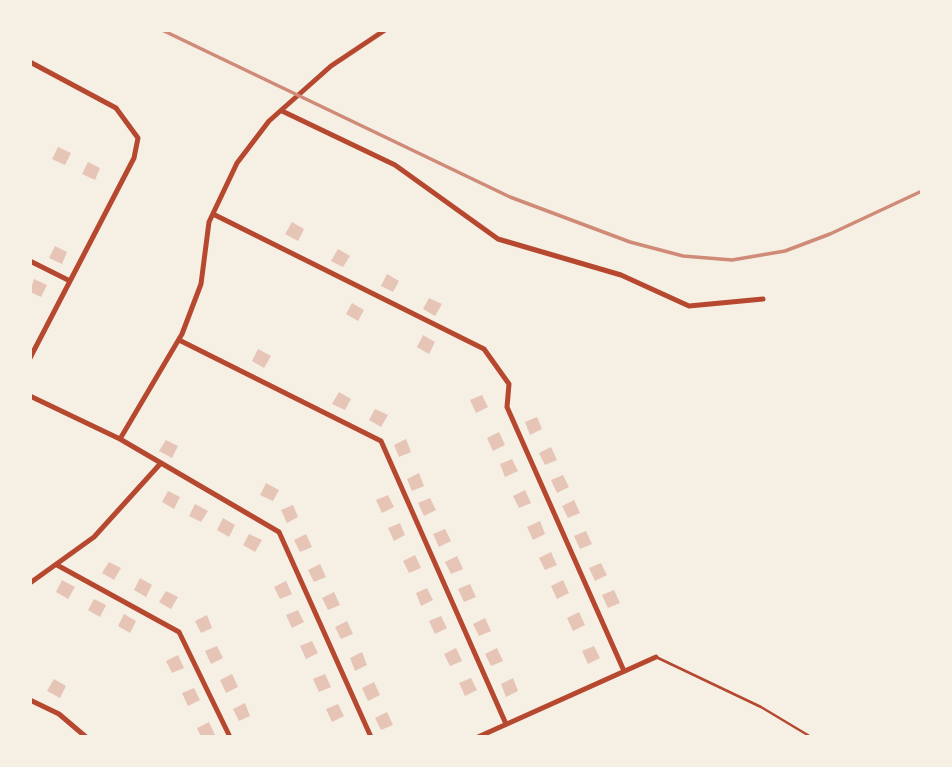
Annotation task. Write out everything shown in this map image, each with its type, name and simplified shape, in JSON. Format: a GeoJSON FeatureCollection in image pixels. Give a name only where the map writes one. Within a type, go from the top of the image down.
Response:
{"type":"FeatureCollection","features":[{"type":"Feature","properties":{"kind":"street"},"geometry":{"type":"LineString","coordinates":[[120,439],[179,340],[201,284],[209,222],[237,163],[269,121],[331,66],[385,30]]}},
{"type":"Feature","properties":{"kind":"street"},"geometry":{"type":"LineString","coordinates":[[30,62],[116,108],[138,138],[134,158],[30,358]]}},
{"type":"Feature","properties":{"kind":"street"},"geometry":{"type":"LineString","coordinates":[[282,111],[395,164],[498,239],[621,275],[689,306],[763,299]]}},
{"type":"Feature","properties":{"kind":"street"},"geometry":{"type":"LineString","coordinates":[[213,214],[484,349],[509,384],[507,407],[624,671]]}},
{"type":"Feature","properties":{"kind":"street"},"geometry":{"type":"LineString","coordinates":[[30,261],[70,281]]}},
{"type":"Feature","properties":{"kind":"street"},"geometry":{"type":"LineString","coordinates":[[179,340],[381,441],[506,724]]}},
{"type":"Feature","properties":{"kind":"street"},"geometry":{"type":"LineString","coordinates":[[30,396],[120,439],[279,532],[371,737]]}},
{"type":"Feature","properties":{"kind":"street"},"geometry":{"type":"LineString","coordinates":[[30,583],[94,537],[161,463]]}},
{"type":"Feature","properties":{"kind":"street"},"geometry":{"type":"LineString","coordinates":[[57,565],[179,632],[230,737]]}},
{"type":"Feature","properties":{"kind":"street"},"geometry":{"type":"LineString","coordinates":[[478,737],[656,657]]}},
{"type":"Feature","properties":{"kind":"street"},"geometry":{"type":"LineString","coordinates":[[30,700],[59,714],[86,737]]}},
{"type":"Feature","properties":{"kind":"lane"},"geometry":{"type":"LineString","coordinates":[[656,657],[761,707],[811,737]]}},
{"type":"Feature","properties":{"kind":"building"},"geometry":{"type":"Polygon","coordinates":[[[58,147],[71,153],[65,165],[52,159],[58,147]]]}},
{"type":"Feature","properties":{"kind":"building"},"geometry":{"type":"Polygon","coordinates":[[[88,162],[100,168],[95,180],[82,174],[88,162]]]}},
{"type":"Feature","properties":{"kind":"building"},"geometry":{"type":"Polygon","coordinates":[[[292,222],[304,229],[298,241],[285,234],[292,222]]]}},
{"type":"Feature","properties":{"kind":"building"},"geometry":{"type":"Polygon","coordinates":[[[55,246],[67,252],[62,264],[49,258],[55,246]]]}},
{"type":"Feature","properties":{"kind":"building"},"geometry":{"type":"Polygon","coordinates":[[[338,249],[350,256],[343,267],[331,261],[338,249]]]}},
{"type":"Feature","properties":{"kind":"building"},"geometry":{"type":"Polygon","coordinates":[[[387,274],[399,281],[393,292],[381,286],[387,274]]]}},
{"type":"Feature","properties":{"kind":"building"},"geometry":{"type":"Polygon","coordinates":[[[34,279],[47,285],[41,297],[30,292],[34,279]]]}},
{"type":"Feature","properties":{"kind":"building"},"geometry":{"type":"Polygon","coordinates":[[[429,298],[442,304],[435,316],[423,309],[429,298]]]}},
{"type":"Feature","properties":{"kind":"building"},"geometry":{"type":"Polygon","coordinates":[[[352,303],[364,310],[358,321],[346,314],[352,303]]]}},
{"type":"Feature","properties":{"kind":"building"},"geometry":{"type":"Polygon","coordinates":[[[423,335],[435,342],[429,354],[417,347],[423,335]]]}},
{"type":"Feature","properties":{"kind":"building"},"geometry":{"type":"Polygon","coordinates":[[[258,349],[271,356],[264,368],[252,361],[258,349]]]}},
{"type":"Feature","properties":{"kind":"building"},"geometry":{"type":"Polygon","coordinates":[[[339,392],[351,399],[345,410],[332,404],[339,392]]]}},
{"type":"Feature","properties":{"kind":"building"},"geometry":{"type":"Polygon","coordinates":[[[482,395],[488,407],[476,413],[470,400],[482,395]]]}},
{"type":"Feature","properties":{"kind":"building"},"geometry":{"type":"Polygon","coordinates":[[[375,409],[388,415],[381,427],[369,420],[375,409]]]}},
{"type":"Feature","properties":{"kind":"building"},"geometry":{"type":"Polygon","coordinates":[[[537,417],[542,429],[530,435],[525,422],[537,417]]]}},
{"type":"Feature","properties":{"kind":"building"},"geometry":{"type":"Polygon","coordinates":[[[499,432],[505,445],[493,451],[487,438],[499,432]]]}},
{"type":"Feature","properties":{"kind":"building"},"geometry":{"type":"Polygon","coordinates":[[[406,439],[411,452],[399,457],[394,445],[406,439]]]}},
{"type":"Feature","properties":{"kind":"building"},"geometry":{"type":"Polygon","coordinates":[[[166,440],[178,446],[172,458],[159,451],[166,440]]]}},
{"type":"Feature","properties":{"kind":"building"},"geometry":{"type":"Polygon","coordinates":[[[551,447],[557,460],[545,465],[539,453],[551,447]]]}},
{"type":"Feature","properties":{"kind":"building"},"geometry":{"type":"Polygon","coordinates":[[[512,459],[518,471],[505,477],[500,464],[512,459]]]}},
{"type":"Feature","properties":{"kind":"building"},"geometry":{"type":"Polygon","coordinates":[[[419,473],[424,486],[412,491],[407,479],[419,473]]]}},
{"type":"Feature","properties":{"kind":"building"},"geometry":{"type":"Polygon","coordinates":[[[563,475],[569,487],[557,493],[551,480],[563,475]]]}},
{"type":"Feature","properties":{"kind":"building"},"geometry":{"type":"Polygon","coordinates":[[[266,483],[279,490],[273,501],[260,495],[266,483]]]}},
{"type":"Feature","properties":{"kind":"building"},"geometry":{"type":"Polygon","coordinates":[[[525,490],[531,503],[519,508],[513,496],[525,490]]]}},
{"type":"Feature","properties":{"kind":"building"},"geometry":{"type":"Polygon","coordinates":[[[168,491],[180,497],[174,509],[162,502],[168,491]]]}},
{"type":"Feature","properties":{"kind":"building"},"geometry":{"type":"Polygon","coordinates":[[[388,495],[394,507],[382,513],[376,500],[388,495]]]}},
{"type":"Feature","properties":{"kind":"building"},"geometry":{"type":"Polygon","coordinates":[[[430,498],[436,510],[424,516],[418,503],[430,498]]]}},
{"type":"Feature","properties":{"kind":"building"},"geometry":{"type":"Polygon","coordinates":[[[574,500],[580,513],[568,518],[562,506],[574,500]]]}},
{"type":"Feature","properties":{"kind":"building"},"geometry":{"type":"Polygon","coordinates":[[[195,504],[208,511],[201,522],[189,516],[195,504]]]}},
{"type":"Feature","properties":{"kind":"building"},"geometry":{"type":"Polygon","coordinates":[[[293,505],[298,517],[287,523],[281,510],[293,505]]]}},
{"type":"Feature","properties":{"kind":"building"},"geometry":{"type":"Polygon","coordinates":[[[223,518],[235,525],[229,537],[217,530],[223,518]]]}},
{"type":"Feature","properties":{"kind":"building"},"geometry":{"type":"Polygon","coordinates":[[[540,521],[545,534],[533,540],[527,527],[540,521]]]}},
{"type":"Feature","properties":{"kind":"building"},"geometry":{"type":"Polygon","coordinates":[[[400,523],[405,535],[394,541],[388,528],[400,523]]]}},
{"type":"Feature","properties":{"kind":"building"},"geometry":{"type":"Polygon","coordinates":[[[445,529],[451,541],[439,547],[433,534],[445,529]]]}},
{"type":"Feature","properties":{"kind":"building"},"geometry":{"type":"Polygon","coordinates":[[[586,531],[592,544],[580,549],[574,536],[586,531]]]}},
{"type":"Feature","properties":{"kind":"building"},"geometry":{"type":"Polygon","coordinates":[[[249,534],[262,540],[255,552],[243,545],[249,534]]]}},
{"type":"Feature","properties":{"kind":"building"},"geometry":{"type":"Polygon","coordinates":[[[306,534],[312,547],[300,552],[294,540],[306,534]]]}},
{"type":"Feature","properties":{"kind":"building"},"geometry":{"type":"Polygon","coordinates":[[[551,552],[557,565],[545,570],[539,558],[551,552]]]}},
{"type":"Feature","properties":{"kind":"building"},"geometry":{"type":"Polygon","coordinates":[[[415,555],[421,568],[409,573],[403,561],[415,555]]]}},
{"type":"Feature","properties":{"kind":"building"},"geometry":{"type":"Polygon","coordinates":[[[457,556],[463,569],[451,574],[445,562],[457,556]]]}},
{"type":"Feature","properties":{"kind":"building"},"geometry":{"type":"Polygon","coordinates":[[[109,562],[121,568],[114,580],[102,573],[109,562]]]}},
{"type":"Feature","properties":{"kind":"building"},"geometry":{"type":"Polygon","coordinates":[[[601,563],[607,575],[595,581],[589,568],[601,563]]]}},
{"type":"Feature","properties":{"kind":"building"},"geometry":{"type":"Polygon","coordinates":[[[320,564],[326,577],[314,582],[308,570],[320,564]]]}},
{"type":"Feature","properties":{"kind":"building"},"geometry":{"type":"Polygon","coordinates":[[[140,578],[152,585],[146,597],[134,590],[140,578]]]}},
{"type":"Feature","properties":{"kind":"building"},"geometry":{"type":"Polygon","coordinates":[[[62,580],[75,587],[68,599],[56,592],[62,580]]]}},
{"type":"Feature","properties":{"kind":"building"},"geometry":{"type":"Polygon","coordinates":[[[563,580],[569,593],[557,599],[551,586],[563,580]]]}},
{"type":"Feature","properties":{"kind":"building"},"geometry":{"type":"Polygon","coordinates":[[[286,581],[292,594],[280,599],[274,587],[286,581]]]}},
{"type":"Feature","properties":{"kind":"building"},"geometry":{"type":"Polygon","coordinates":[[[470,584],[476,597],[464,602],[458,589],[470,584]]]}},
{"type":"Feature","properties":{"kind":"building"},"geometry":{"type":"Polygon","coordinates":[[[427,588],[433,600],[421,606],[416,593],[427,588]]]}},
{"type":"Feature","properties":{"kind":"building"},"geometry":{"type":"Polygon","coordinates":[[[614,590],[620,603],[608,608],[602,595],[614,590]]]}},
{"type":"Feature","properties":{"kind":"building"},"geometry":{"type":"Polygon","coordinates":[[[166,591],[178,597],[171,609],[159,602],[166,591]]]}},
{"type":"Feature","properties":{"kind":"building"},"geometry":{"type":"Polygon","coordinates":[[[334,592],[340,605],[328,610],[322,598],[334,592]]]}},
{"type":"Feature","properties":{"kind":"building"},"geometry":{"type":"Polygon","coordinates":[[[94,599],[106,605],[100,617],[88,610],[94,599]]]}},
{"type":"Feature","properties":{"kind":"building"},"geometry":{"type":"Polygon","coordinates":[[[298,610],[304,622],[292,628],[286,615],[298,610]]]}},
{"type":"Feature","properties":{"kind":"building"},"geometry":{"type":"Polygon","coordinates":[[[579,612],[585,625],[573,631],[567,618],[579,612]]]}},
{"type":"Feature","properties":{"kind":"building"},"geometry":{"type":"Polygon","coordinates":[[[124,614],[136,621],[130,633],[118,626],[124,614]]]}},
{"type":"Feature","properties":{"kind":"building"},"geometry":{"type":"Polygon","coordinates":[[[207,615],[212,628],[201,633],[195,621],[207,615]]]}},
{"type":"Feature","properties":{"kind":"building"},"geometry":{"type":"Polygon","coordinates":[[[441,616],[447,628],[435,634],[429,621],[441,616]]]}},
{"type":"Feature","properties":{"kind":"building"},"geometry":{"type":"Polygon","coordinates":[[[485,618],[491,631],[479,636],[473,624],[485,618]]]}},
{"type":"Feature","properties":{"kind":"building"},"geometry":{"type":"Polygon","coordinates":[[[347,621],[353,634],[341,639],[335,627],[347,621]]]}},
{"type":"Feature","properties":{"kind":"building"},"geometry":{"type":"Polygon","coordinates":[[[312,641],[318,653],[306,659],[300,646],[312,641]]]}},
{"type":"Feature","properties":{"kind":"building"},"geometry":{"type":"Polygon","coordinates":[[[217,646],[223,658],[211,664],[205,651],[217,646]]]}},
{"type":"Feature","properties":{"kind":"building"},"geometry":{"type":"Polygon","coordinates":[[[594,646],[600,658],[588,664],[582,651],[594,646]]]}},
{"type":"Feature","properties":{"kind":"building"},"geometry":{"type":"Polygon","coordinates":[[[456,648],[462,661],[450,666],[444,654],[456,648]]]}},
{"type":"Feature","properties":{"kind":"building"},"geometry":{"type":"Polygon","coordinates":[[[497,648],[503,661],[491,666],[485,654],[497,648]]]}},
{"type":"Feature","properties":{"kind":"building"},"geometry":{"type":"Polygon","coordinates":[[[362,652],[367,665],[355,671],[350,658],[362,652]]]}},
{"type":"Feature","properties":{"kind":"building"},"geometry":{"type":"Polygon","coordinates":[[[178,655],[184,668],[172,673],[166,661],[178,655]]]}},
{"type":"Feature","properties":{"kind":"building"},"geometry":{"type":"Polygon","coordinates":[[[232,674],[238,687],[226,693],[220,680],[232,674]]]}},
{"type":"Feature","properties":{"kind":"building"},"geometry":{"type":"Polygon","coordinates":[[[325,674],[331,687],[319,692],[313,679],[325,674]]]}},
{"type":"Feature","properties":{"kind":"building"},"geometry":{"type":"Polygon","coordinates":[[[471,678],[477,690],[465,696],[459,683],[471,678]]]}},
{"type":"Feature","properties":{"kind":"building"},"geometry":{"type":"Polygon","coordinates":[[[513,678],[518,691],[506,697],[501,684],[513,678]]]}},
{"type":"Feature","properties":{"kind":"building"},"geometry":{"type":"Polygon","coordinates":[[[54,679],[66,686],[60,698],[47,691],[54,679]]]}},
{"type":"Feature","properties":{"kind":"building"},"geometry":{"type":"Polygon","coordinates":[[[374,682],[380,695],[368,701],[362,688],[374,682]]]}},
{"type":"Feature","properties":{"kind":"building"},"geometry":{"type":"Polygon","coordinates":[[[194,688],[200,700],[188,706],[182,693],[194,688]]]}},
{"type":"Feature","properties":{"kind":"building"},"geometry":{"type":"Polygon","coordinates":[[[245,703],[250,716],[239,721],[233,709],[245,703]]]}},
{"type":"Feature","properties":{"kind":"building"},"geometry":{"type":"Polygon","coordinates":[[[338,704],[344,716],[332,722],[326,709],[338,704]]]}},
{"type":"Feature","properties":{"kind":"building"},"geometry":{"type":"Polygon","coordinates":[[[387,712],[393,725],[381,730],[375,718],[387,712]]]}},
{"type":"Feature","properties":{"kind":"building"},"geometry":{"type":"Polygon","coordinates":[[[209,722],[215,735],[201,737],[197,728],[209,722]]]}},
{"type":"Feature","properties":{"kind":"railway"},"geometry":{"type":"LineString","coordinates":[[162,30],[510,197],[630,242],[683,256],[732,260],[785,251],[830,234],[922,191]]}}]}
